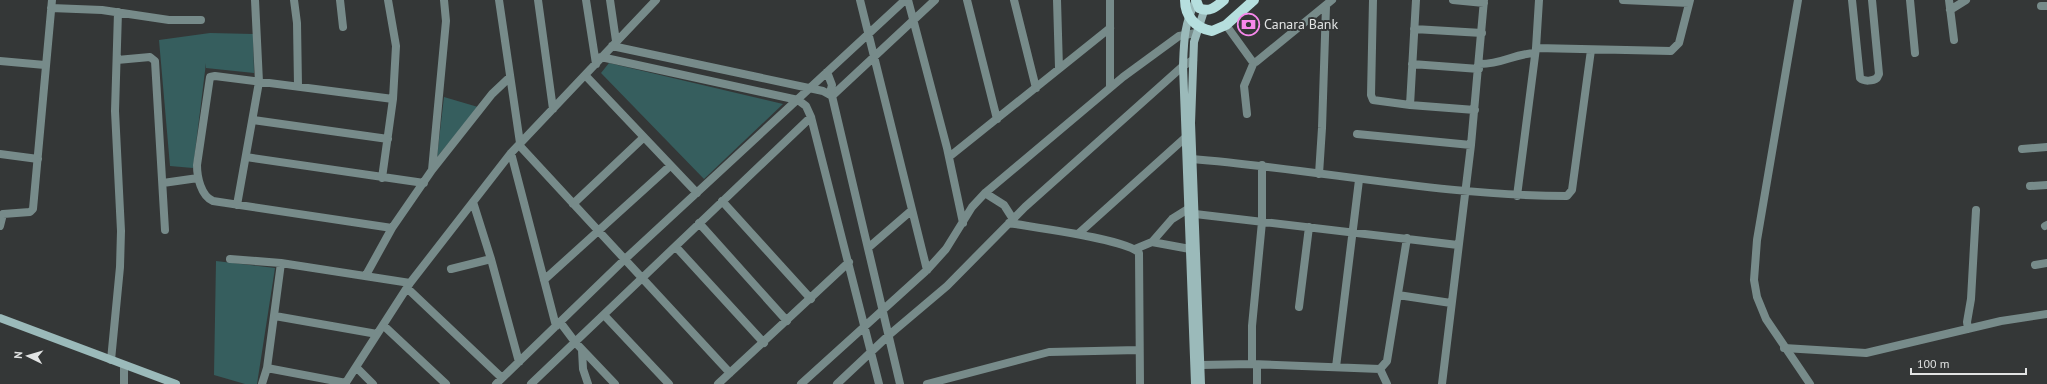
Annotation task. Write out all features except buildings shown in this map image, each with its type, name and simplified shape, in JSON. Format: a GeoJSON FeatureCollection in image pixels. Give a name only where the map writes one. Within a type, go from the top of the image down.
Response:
{"type":"FeatureCollection","features":[{"type":"Feature","properties":{"kind":"main road"},"geometry":{"type":"LineString","coordinates":[[1185,0],[1188,17],[1197,30]]}},
{"type":"Feature","properties":{"kind":"main road"},"geometry":{"type":"LineString","coordinates":[[1195,384],[1183,66],[1184,34],[1188,17],[1196,0]]}},
{"type":"Feature","properties":{"kind":"main road"},"geometry":{"type":"LineString","coordinates":[[1196,0],[1199,8],[1204,11]]}},
{"type":"Feature","properties":{"kind":"main road"},"geometry":{"type":"LineString","coordinates":[[1197,30],[1212,31],[1226,25],[1254,0]]}},
{"type":"Feature","properties":{"kind":"main road"},"geometry":{"type":"LineString","coordinates":[[1204,11],[1213,8],[1221,2]]}},
{"type":"Feature","properties":{"kind":"main road"},"geometry":{"type":"LineString","coordinates":[[1201,384],[1192,159],[1193,60],[1197,30],[1204,11]]}},
{"type":"Feature","properties":{"kind":"main road"},"geometry":{"type":"LineString","coordinates":[[0,318],[112,360],[124,366],[176,384]]}},
{"type":"Feature","properties":{"kind":"street"},"geometry":{"type":"LineString","coordinates":[[237,205],[259,82],[255,0]]}},
{"type":"Feature","properties":{"kind":"street"},"geometry":{"type":"LineString","coordinates":[[294,0],[297,23],[298,86]]}},
{"type":"Feature","properties":{"kind":"street"},"geometry":{"type":"LineString","coordinates":[[340,0],[343,27]]}},
{"type":"Feature","properties":{"kind":"street"},"geometry":{"type":"LineString","coordinates":[[382,178],[393,99],[396,46],[388,0]]}},
{"type":"Feature","properties":{"kind":"street"},"geometry":{"type":"LineString","coordinates":[[432,170],[446,21],[444,0]]}},
{"type":"Feature","properties":{"kind":"street"},"geometry":{"type":"LineString","coordinates":[[499,0],[520,144],[598,232],[730,373]]}},
{"type":"Feature","properties":{"kind":"street"},"geometry":{"type":"LineString","coordinates":[[538,0],[553,109]]}},
{"type":"Feature","properties":{"kind":"street"},"geometry":{"type":"LineString","coordinates":[[586,0],[598,60]]}},
{"type":"Feature","properties":{"kind":"street"},"geometry":{"type":"LineString","coordinates":[[610,0],[614,43]]}},
{"type":"Feature","properties":{"kind":"street"},"geometry":{"type":"LineString","coordinates":[[267,368],[346,383],[408,286],[511,153],[656,0]]}},
{"type":"Feature","properties":{"kind":"street"},"geometry":{"type":"LineString","coordinates":[[860,0],[927,270]]}},
{"type":"Feature","properties":{"kind":"street"},"geometry":{"type":"LineString","coordinates":[[230,259],[281,263],[366,275],[408,286],[499,381],[624,260],[798,100],[808,89],[907,0],[914,19],[949,157],[963,223]]}},
{"type":"Feature","properties":{"kind":"street"},"geometry":{"type":"LineString","coordinates":[[831,95],[874,58],[935,0]]}},
{"type":"Feature","properties":{"kind":"street"},"geometry":{"type":"LineString","coordinates":[[967,0],[997,119]]}},
{"type":"Feature","properties":{"kind":"street"},"geometry":{"type":"LineString","coordinates":[[1014,0],[1036,88]]}},
{"type":"Feature","properties":{"kind":"street"},"geometry":{"type":"LineString","coordinates":[[1057,0],[1059,68]]}},
{"type":"Feature","properties":{"kind":"street"},"geometry":{"type":"LineString","coordinates":[[1110,0],[1110,87]]}},
{"type":"Feature","properties":{"kind":"street"},"geometry":{"type":"LineString","coordinates":[[1373,0],[1371,98],[1376,101],[1410,106],[1475,110]]}},
{"type":"Feature","properties":{"kind":"street"},"geometry":{"type":"LineString","coordinates":[[1410,106],[1416,0]]}},
{"type":"Feature","properties":{"kind":"street"},"geometry":{"type":"LineString","coordinates":[[1442,384],[1480,66],[1484,1],[1453,0]]}},
{"type":"Feature","properties":{"kind":"street"},"geometry":{"type":"LineString","coordinates":[[1517,196],[1536,50],[1539,0]]}},
{"type":"Feature","properties":{"kind":"street"},"geometry":{"type":"LineString","coordinates":[[1412,64],[1480,66],[1497,63],[1519,54],[1536,50],[1671,51],[1678,43],[1689,2],[1623,0]]}},
{"type":"Feature","properties":{"kind":"street"},"geometry":{"type":"LineString","coordinates":[[1798,0],[1757,240],[1754,280],[1757,297],[1766,319],[1784,348],[1810,384]]}},
{"type":"Feature","properties":{"kind":"street"},"geometry":{"type":"LineString","coordinates":[[1852,0],[1860,78],[1871,81],[1877,78],[1879,74],[1872,0]]}},
{"type":"Feature","properties":{"kind":"street"},"geometry":{"type":"LineString","coordinates":[[1910,0],[1915,53]]}},
{"type":"Feature","properties":{"kind":"street"},"geometry":{"type":"LineString","coordinates":[[1950,0],[1954,40]]}},
{"type":"Feature","properties":{"kind":"street"},"geometry":{"type":"LineString","coordinates":[[1950,10],[1966,0]]}},
{"type":"Feature","properties":{"kind":"street"},"geometry":{"type":"LineString","coordinates":[[1247,114],[1244,86],[1254,62],[1329,3]]}},
{"type":"Feature","properties":{"kind":"street"},"geometry":{"type":"LineString","coordinates":[[1319,174],[1329,3]]}},
{"type":"Feature","properties":{"kind":"street"},"geometry":{"type":"LineString","coordinates":[[0,226],[1,213],[32,210],[52,4],[169,20],[201,20]]}},
{"type":"Feature","properties":{"kind":"street"},"geometry":{"type":"LineString","coordinates":[[112,360],[120,267],[121,232],[115,111],[118,12]]}},
{"type":"Feature","properties":{"kind":"street"},"geometry":{"type":"LineString","coordinates":[[1226,25],[1254,62]]}},
{"type":"Feature","properties":{"kind":"street"},"geometry":{"type":"LineString","coordinates":[[949,157],[1110,28]]}},
{"type":"Feature","properties":{"kind":"street"},"geometry":{"type":"LineString","coordinates":[[1414,29],[1482,33]]}},
{"type":"Feature","properties":{"kind":"street"},"geometry":{"type":"LineString","coordinates":[[801,384],[927,270],[946,249],[972,207],[985,193],[1110,87],[1167,44],[1184,34],[1197,30]]}},
{"type":"Feature","properties":{"kind":"street"},"geometry":{"type":"LineString","coordinates":[[614,43],[831,95]]}},
{"type":"Feature","properties":{"kind":"street"},"geometry":{"type":"LineString","coordinates":[[1192,159],[1262,165],[1359,180],[1465,191],[1517,196],[1567,196],[1571,193],[1591,50]]}},
{"type":"Feature","properties":{"kind":"street"},"geometry":{"type":"LineString","coordinates":[[117,60],[150,57],[154,59],[165,230]]}},
{"type":"Feature","properties":{"kind":"street"},"geometry":{"type":"LineString","coordinates":[[598,60],[798,100],[806,106],[849,262],[879,384]]}},
{"type":"Feature","properties":{"kind":"street"},"geometry":{"type":"LineString","coordinates":[[838,384],[889,335],[947,286],[1011,221],[1183,66],[1193,60]]}},
{"type":"Feature","properties":{"kind":"street"},"geometry":{"type":"LineString","coordinates":[[0,61],[45,66]]}},
{"type":"Feature","properties":{"kind":"street"},"geometry":{"type":"LineString","coordinates":[[827,72],[832,85],[831,95],[900,384]]}},
{"type":"Feature","properties":{"kind":"street"},"geometry":{"type":"LineString","coordinates":[[585,75],[643,138],[697,193]]}},
{"type":"Feature","properties":{"kind":"street"},"geometry":{"type":"LineString","coordinates":[[392,228],[237,205],[209,199],[203,191],[198,178],[198,158],[210,77],[215,76],[393,99]]}},
{"type":"Feature","properties":{"kind":"street"},"geometry":{"type":"LineString","coordinates":[[366,275],[392,228],[432,170],[492,94],[510,77]]}},
{"type":"Feature","properties":{"kind":"street"},"geometry":{"type":"LineString","coordinates":[[531,384],[676,247],[699,223],[810,117]]}},
{"type":"Feature","properties":{"kind":"street"},"geometry":{"type":"LineString","coordinates":[[253,120],[388,139]]}},
{"type":"Feature","properties":{"kind":"street"},"geometry":{"type":"LineString","coordinates":[[1357,134],[1471,146]]}},
{"type":"Feature","properties":{"kind":"street"},"geometry":{"type":"LineString","coordinates":[[1078,234],[1186,137]]}},
{"type":"Feature","properties":{"kind":"street"},"geometry":{"type":"LineString","coordinates":[[573,204],[643,138]]}},
{"type":"Feature","properties":{"kind":"street"},"geometry":{"type":"LineString","coordinates":[[2022,150],[2047,147]]}},
{"type":"Feature","properties":{"kind":"street"},"geometry":{"type":"LineString","coordinates":[[511,153],[544,280],[558,324],[614,384]]}},
{"type":"Feature","properties":{"kind":"street"},"geometry":{"type":"LineString","coordinates":[[0,154],[38,159]]}},
{"type":"Feature","properties":{"kind":"street"},"geometry":{"type":"LineString","coordinates":[[246,157],[424,183]]}},
{"type":"Feature","properties":{"kind":"street"},"geometry":{"type":"LineString","coordinates":[[1257,384],[1254,365],[1252,326],[1262,222],[1262,165]]}},
{"type":"Feature","properties":{"kind":"street"},"geometry":{"type":"LineString","coordinates":[[544,280],[670,166]]}},
{"type":"Feature","properties":{"kind":"street"},"geometry":{"type":"LineString","coordinates":[[163,183],[198,178]]}},
{"type":"Feature","properties":{"kind":"street"},"geometry":{"type":"LineString","coordinates":[[1336,368],[1359,180]]}},
{"type":"Feature","properties":{"kind":"street"},"geometry":{"type":"LineString","coordinates":[[2030,186],[2047,185]]}},
{"type":"Feature","properties":{"kind":"street"},"geometry":{"type":"LineString","coordinates":[[985,193],[1004,205],[1011,221]]}},
{"type":"Feature","properties":{"kind":"street"},"geometry":{"type":"LineString","coordinates":[[722,201],[811,299]]}},
{"type":"Feature","properties":{"kind":"street"},"geometry":{"type":"LineString","coordinates":[[473,202],[491,259],[519,362]]}},
{"type":"Feature","properties":{"kind":"street"},"geometry":{"type":"LineString","coordinates":[[1136,249],[1152,242],[1172,219],[1188,209]]}},
{"type":"Feature","properties":{"kind":"street"},"geometry":{"type":"LineString","coordinates":[[868,248],[912,210]]}},
{"type":"Feature","properties":{"kind":"street"},"geometry":{"type":"LineString","coordinates":[[1968,329],[1967,322],[1971,299],[1976,210]]}},
{"type":"Feature","properties":{"kind":"street"},"geometry":{"type":"LineString","coordinates":[[1195,214],[1458,245]]}},
{"type":"Feature","properties":{"kind":"street"},"geometry":{"type":"LineString","coordinates":[[1011,221],[1078,234],[1131,246],[1136,249],[1140,258],[1140,384]]}},
{"type":"Feature","properties":{"kind":"street"},"geometry":{"type":"LineString","coordinates":[[699,223],[787,321]]}},
{"type":"Feature","properties":{"kind":"street"},"geometry":{"type":"LineString","coordinates":[[1299,308],[1309,227]]}},
{"type":"Feature","properties":{"kind":"street"},"geometry":{"type":"LineString","coordinates":[[1380,369],[1387,361],[1407,238]]}},
{"type":"Feature","properties":{"kind":"street"},"geometry":{"type":"LineString","coordinates":[[1152,242],[1190,249]]}},
{"type":"Feature","properties":{"kind":"street"},"geometry":{"type":"LineString","coordinates":[[676,247],[764,343]]}},
{"type":"Feature","properties":{"kind":"street"},"geometry":{"type":"LineString","coordinates":[[451,269],[491,259]]}},
{"type":"Feature","properties":{"kind":"street"},"geometry":{"type":"LineString","coordinates":[[718,384],[764,343],[849,262]]}},
{"type":"Feature","properties":{"kind":"street"},"geometry":{"type":"LineString","coordinates":[[262,384],[267,368],[281,263]]}},
{"type":"Feature","properties":{"kind":"street"},"geometry":{"type":"LineString","coordinates":[[2035,265],[2047,263]]}},
{"type":"Feature","properties":{"kind":"street"},"geometry":{"type":"LineString","coordinates":[[1398,294],[1452,303]]}},
{"type":"Feature","properties":{"kind":"street"},"geometry":{"type":"LineString","coordinates":[[1784,348],[1866,353],[1968,329],[2047,314]]}},
{"type":"Feature","properties":{"kind":"street"},"geometry":{"type":"LineString","coordinates":[[604,315],[669,384]]}},
{"type":"Feature","properties":{"kind":"street"},"geometry":{"type":"LineString","coordinates":[[275,316],[378,334]]}},
{"type":"Feature","properties":{"kind":"street"},"geometry":{"type":"LineString","coordinates":[[383,325],[446,384]]}},
{"type":"Feature","properties":{"kind":"street"},"geometry":{"type":"LineString","coordinates":[[582,350],[583,369],[588,384]]}},
{"type":"Feature","properties":{"kind":"street"},"geometry":{"type":"LineString","coordinates":[[928,384],[1050,352],[1140,350]]}},
{"type":"Feature","properties":{"kind":"street"},"geometry":{"type":"LineString","coordinates":[[1201,365],[1380,369]]}},
{"type":"Feature","properties":{"kind":"street"},"geometry":{"type":"LineString","coordinates":[[124,366],[124,384]]}},
{"type":"Feature","properties":{"kind":"street"},"geometry":{"type":"LineString","coordinates":[[356,367],[374,384]]}},
{"type":"Feature","properties":{"kind":"street"},"geometry":{"type":"LineString","coordinates":[[1380,369],[1387,384]]}},
{"type":"Feature","properties":{"kind":"shaded area"},"geometry":{"type":"Polygon","coordinates":[[[210,33],[253,34],[254,73],[206,68],[206,63],[193,168],[170,166],[159,40],[210,33]]]}},
{"type":"Feature","properties":{"kind":"shaded area"},"geometry":{"type":"Polygon","coordinates":[[[609,63],[783,104],[704,179],[601,73],[609,63]]]}},
{"type":"Feature","properties":{"kind":"shaded area"},"geometry":{"type":"Polygon","coordinates":[[[444,97],[478,107],[437,157],[444,97]]]}},
{"type":"Feature","properties":{"kind":"shaded area"},"geometry":{"type":"Polygon","coordinates":[[[216,261],[275,268],[257,384],[245,384],[214,375],[216,261]]]}},
{"type":"Feature","properties":{"kind":"place","name":"Canara Bank"},"geometry":{"type":"Point","coordinates":[1248,24]}}]}
